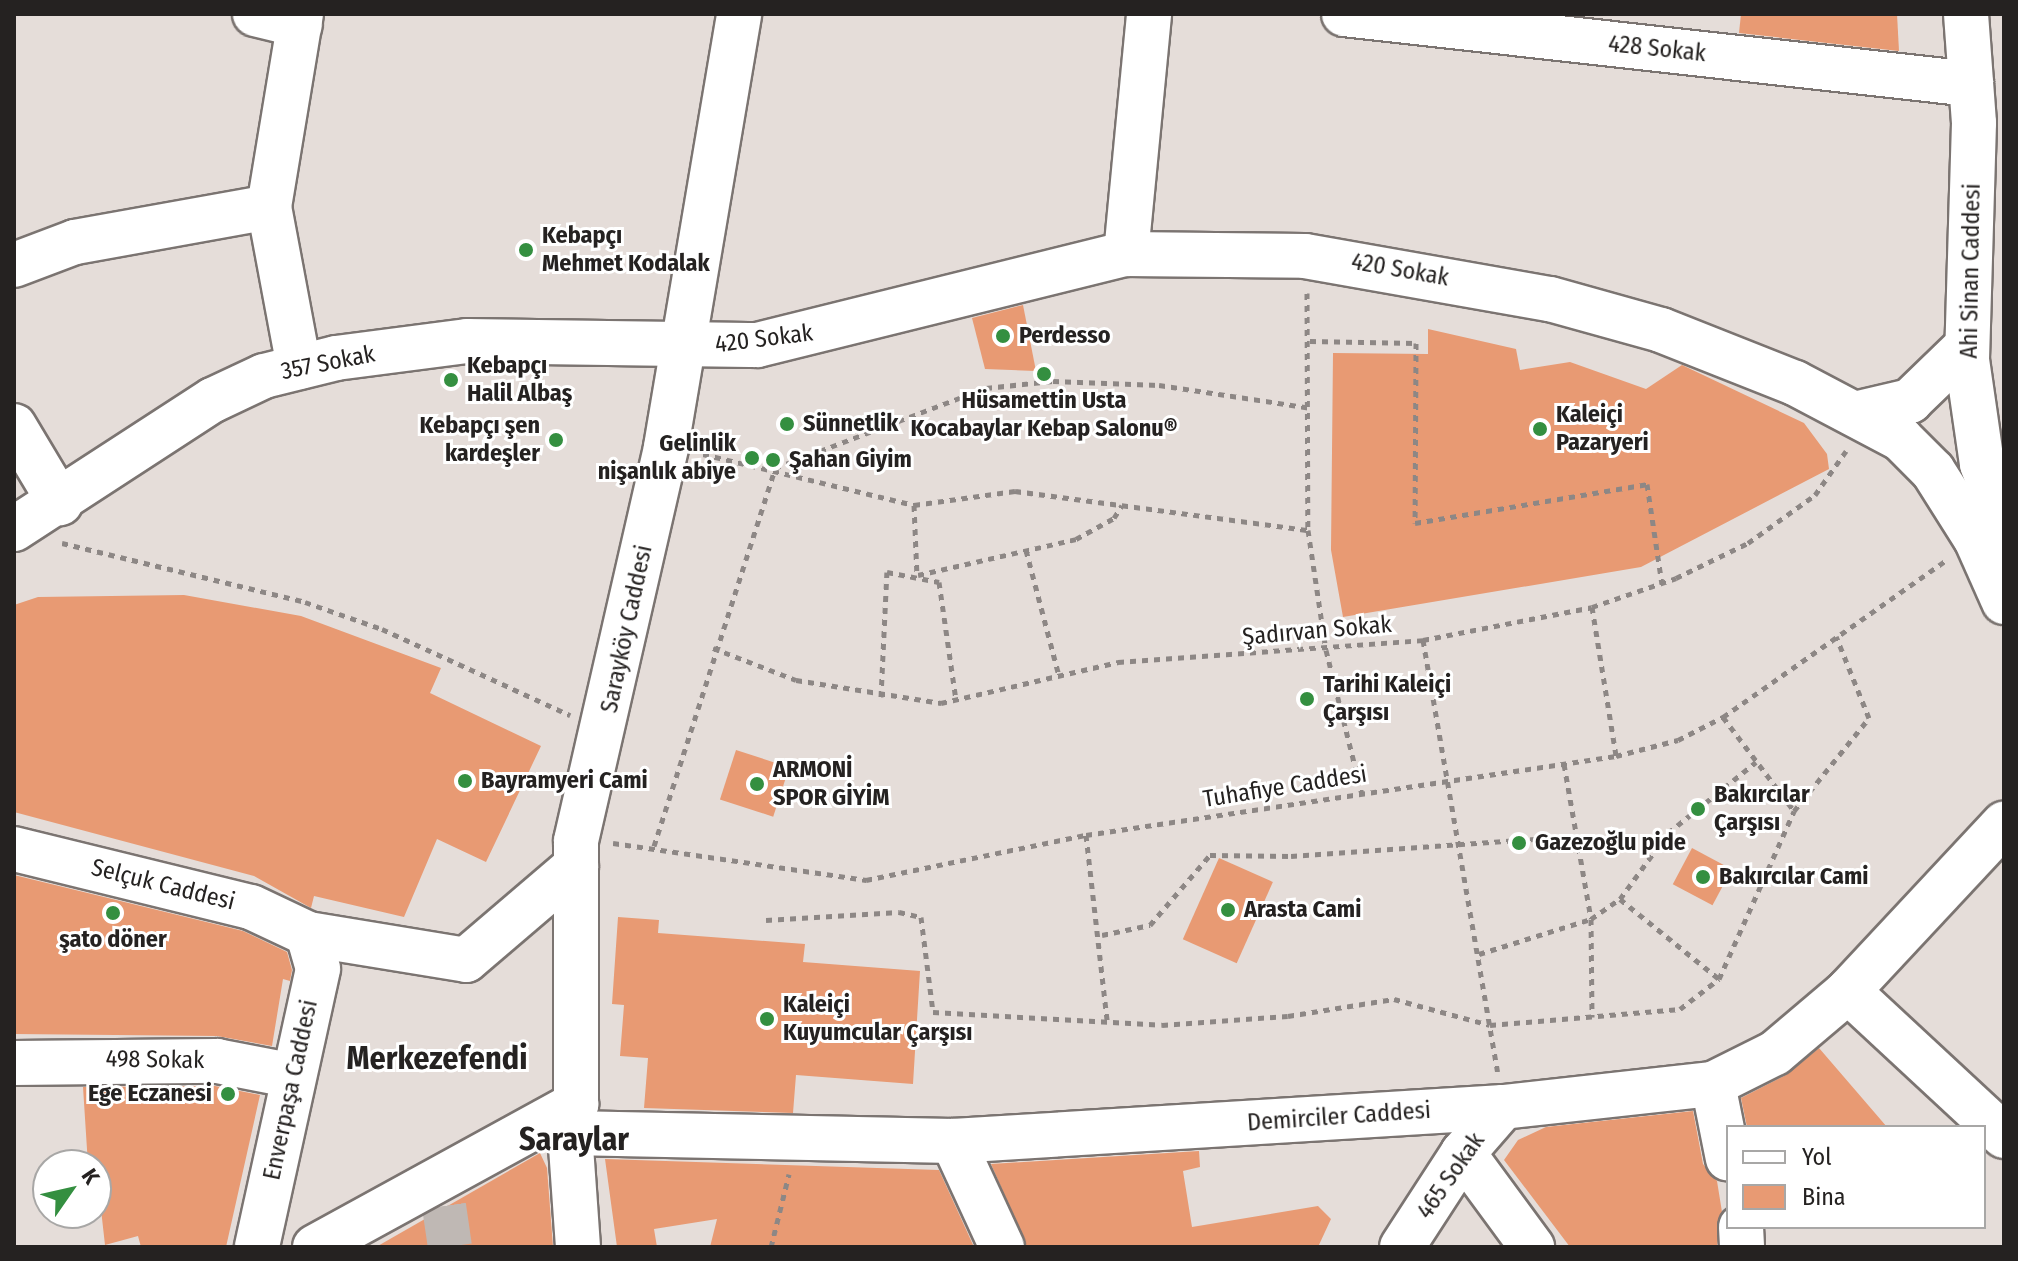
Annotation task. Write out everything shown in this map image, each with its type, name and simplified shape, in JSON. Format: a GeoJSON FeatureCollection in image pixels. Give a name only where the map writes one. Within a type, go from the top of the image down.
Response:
{"type":"FeatureCollection","features":[{"type":"Feature","properties":{"kind":"street"},"geometry":{"type":"LineString","coordinates":[[255,14],[300,19],[269,207],[299,367]]}},
{"type":"Feature","properties":{"kind":"street","name":"Sarayköy Caddesi"},"geometry":{"type":"LineString","coordinates":[[578,1247],[573,1118],[576,853],[666,447],[739,14]]}},
{"type":"Feature","properties":{"kind":"street"},"geometry":{"type":"LineString","coordinates":[[1126,254],[1149,14]]}},
{"type":"Feature","properties":{"kind":"street","name":"428 Sokak"},"geometry":{"type":"LineString","coordinates":[[1344,14],[1983,111]]}},
{"type":"Feature","properties":{"kind":"street","name":"Ahi Sinan Caddesi"},"geometry":{"type":"LineString","coordinates":[[1966,14],[1983,111],[1967,346],[1982,464],[2000,498]]}},
{"type":"Feature","properties":{"kind":"street"},"geometry":{"type":"LineString","coordinates":[[14,265],[75,242],[269,207]]}},
{"type":"Feature","properties":{"kind":"street","name":"420 Sokak"},"geometry":{"type":"LineString","coordinates":[[685,348],[757,345],[853,325],[1126,254],[1305,256],[1550,299],[1661,330],[1795,383],[1901,439],[1933,471],[1976,539],[2004,602]]}},
{"type":"Feature","properties":{"kind":"street","name":"357 Sokak"},"geometry":{"type":"LineString","coordinates":[[40,525],[213,400],[299,367],[467,341],[685,348]]}},
{"type":"Feature","properties":{"kind":"street"},"geometry":{"type":"LineString","coordinates":[[1861,417],[1910,401],[1967,346]]}},
{"type":"Feature","properties":{"kind":"street"},"geometry":{"type":"LineString","coordinates":[[14,426],[40,525]]}},
{"type":"Feature","properties":{"kind":"street","name":"Demirciler Caddesi"},"geometry":{"type":"LineString","coordinates":[[573,1118],[798,1135],[953,1141],[1503,1107],[1713,1084],[1775,1053],[1848,991],[2004,824]]}},
{"type":"Feature","properties":{"kind":"street","name":"Selçuk Caddesi"},"geometry":{"type":"LineString","coordinates":[[14,849],[251,907],[308,934],[466,960],[576,853]]}},
{"type":"Feature","properties":{"kind":"street","name":"Enverpaşa Caddesi"},"geometry":{"type":"LineString","coordinates":[[257,1247],[318,969],[308,934]]}},
{"type":"Feature","properties":{"kind":"street"},"geometry":{"type":"LineString","coordinates":[[1848,991],[2004,1136]]}},
{"type":"Feature","properties":{"kind":"street","name":"498 Sokak"},"geometry":{"type":"LineString","coordinates":[[14,1063],[217,1061],[294,1076]]}},
{"type":"Feature","properties":{"kind":"street"},"geometry":{"type":"LineString","coordinates":[[1713,1084],[1726,1149]]}},
{"type":"Feature","properties":{"kind":"street","name":"465 Sokak"},"geometry":{"type":"LineString","coordinates":[[1402,1247],[1463,1153],[1503,1107]]}},
{"type":"Feature","properties":{"kind":"street"},"geometry":{"type":"LineString","coordinates":[[315,1247],[442,1189],[573,1118]]}},
{"type":"Feature","properties":{"kind":"street"},"geometry":{"type":"LineString","coordinates":[[953,1141],[1002,1247]]}},
{"type":"Feature","properties":{"kind":"street"},"geometry":{"type":"LineString","coordinates":[[1463,1153],[1532,1247]]}},
{"type":"Feature","properties":{"kind":"path"},"geometry":{"type":"LineString","coordinates":[[1305,256],[1311,408],[1308,530],[1326,650],[1362,794]]}},
{"type":"Feature","properties":{"kind":"path"},"geometry":{"type":"LineString","coordinates":[[1310,341],[1416,343],[1415,523],[1647,484],[1662,584]]}},
{"type":"Feature","properties":{"kind":"path"},"geometry":{"type":"LineString","coordinates":[[775,468],[986,388],[1053,381],[1159,385],[1311,408]]}},
{"type":"Feature","properties":{"kind":"path","name":"Şadırvan Sokak"},"geometry":{"type":"LineString","coordinates":[[713,648],[796,680],[881,697],[956,700],[1118,662],[1326,650],[1423,640],[1592,607],[1662,584],[1748,543],[1815,495],[1861,417]]}},
{"type":"Feature","properties":{"kind":"path"},"geometry":{"type":"LineString","coordinates":[[666,447],[775,468],[914,505],[1015,491],[1308,530]]}},
{"type":"Feature","properties":{"kind":"path"},"geometry":{"type":"LineString","coordinates":[[654,846],[713,648],[775,468]]}},
{"type":"Feature","properties":{"kind":"path"},"geometry":{"type":"LineString","coordinates":[[914,505],[917,576]]}},
{"type":"Feature","properties":{"kind":"path"},"geometry":{"type":"LineString","coordinates":[[917,576],[1076,539],[1114,518],[1122,505]]}},
{"type":"Feature","properties":{"kind":"path"},"geometry":{"type":"LineString","coordinates":[[40,525],[305,602],[382,629],[577,718]]}},
{"type":"Feature","properties":{"kind":"path"},"geometry":{"type":"LineString","coordinates":[[1026,550],[1059,676]]}},
{"type":"Feature","properties":{"kind":"path","name":"Tuhafiye Caddesi"},"geometry":{"type":"LineString","coordinates":[[576,853],[654,846],[866,880],[1086,835],[1616,756],[1678,740],[1723,717],[1947,560]]}},
{"type":"Feature","properties":{"kind":"path"},"geometry":{"type":"LineString","coordinates":[[881,697],[887,572],[939,582],[956,700]]}},
{"type":"Feature","properties":{"kind":"path"},"geometry":{"type":"LineString","coordinates":[[1592,607],[1616,756]]}},
{"type":"Feature","properties":{"kind":"path"},"geometry":{"type":"LineString","coordinates":[[766,920],[899,912],[921,917],[933,1012],[1162,1025],[1272,1018],[1394,999],[1490,1025],[1680,1009],[1719,979],[1794,811],[1869,718],[1836,636]]}},
{"type":"Feature","properties":{"kind":"path"},"geometry":{"type":"LineString","coordinates":[[1423,640],[1447,781],[1462,843],[1503,1107]]}},
{"type":"Feature","properties":{"kind":"path"},"geometry":{"type":"LineString","coordinates":[[1723,717],[1794,811]]}},
{"type":"Feature","properties":{"kind":"path"},"geometry":{"type":"LineString","coordinates":[[1479,954],[1591,919],[1620,899],[1668,833],[1756,762]]}},
{"type":"Feature","properties":{"kind":"path"},"geometry":{"type":"LineString","coordinates":[[1564,764],[1591,919],[1592,1017]]}},
{"type":"Feature","properties":{"kind":"path"},"geometry":{"type":"LineString","coordinates":[[1086,835],[1102,935],[1107,1020]]}},
{"type":"Feature","properties":{"kind":"path"},"geometry":{"type":"LineString","coordinates":[[1102,935],[1150,925],[1210,855],[1577,836]]}},
{"type":"Feature","properties":{"kind":"path"},"geometry":{"type":"LineString","coordinates":[[1620,899],[1719,979]]}},
{"type":"Feature","properties":{"kind":"path"},"geometry":{"type":"LineString","coordinates":[[771,1247],[798,1135]]}},
{"type":"Feature","properties":{"kind":"building"},"geometry":{"type":"Polygon","coordinates":[[[1741,14],[1897,14],[1899,51],[1739,33],[1741,14]]]}},
{"type":"Feature","properties":{"kind":"building","name":"Perdesso"},"geometry":{"type":"Polygon","coordinates":[[[1023,305],[1036,371],[985,369],[972,318],[1023,305]]]}},
{"type":"Feature","properties":{"kind":"building"},"geometry":{"type":"Polygon","coordinates":[[[1428,329],[1516,349],[1520,370],[1570,362],[1646,389],[1682,365],[1804,423],[1827,454],[1829,469],[1641,567],[1343,617],[1331,550],[1333,353],[1428,354],[1428,329]]]}},
{"type":"Feature","properties":{"kind":"building"},"geometry":{"type":"Polygon","coordinates":[[[184,595],[301,616],[441,668],[430,693],[541,746],[486,862],[437,839],[404,917],[314,896],[311,908],[254,876],[14,812],[14,605],[38,597],[184,595]]]}},
{"type":"Feature","properties":{"kind":"building","name":"ARMONİ SPOR GİYİM"},"geometry":{"type":"Polygon","coordinates":[[[736,750],[789,767],[773,817],[720,799],[736,750]]]}},
{"type":"Feature","properties":{"kind":"building","name":"Bakırcılar Cami"},"geometry":{"type":"Polygon","coordinates":[[[1692,848],[1732,869],[1712,905],[1673,884],[1692,848]]]}},
{"type":"Feature","properties":{"kind":"building","name":"Arasta Cami"},"geometry":{"type":"Polygon","coordinates":[[[1219,858],[1273,882],[1237,963],[1183,939],[1219,858]]]}},
{"type":"Feature","properties":{"kind":"building"},"geometry":{"type":"Polygon","coordinates":[[[14,875],[243,931],[287,952],[292,970],[290,981],[283,979],[272,1046],[217,1036],[14,1034],[14,875]]]}},
{"type":"Feature","properties":{"kind":"building"},"geometry":{"type":"Polygon","coordinates":[[[618,917],[659,920],[658,933],[805,944],[803,962],[920,971],[913,1084],[796,1075],[793,1113],[644,1108],[648,1058],[620,1056],[624,1005],[612,1004],[618,917]]]}},
{"type":"Feature","properties":{"kind":"building"},"geometry":{"type":"Polygon","coordinates":[[[1819,1048],[1885,1125],[1747,1125],[1741,1098],[1786,1075],[1819,1048]]]}},
{"type":"Feature","properties":{"kind":"building"},"geometry":{"type":"Polygon","coordinates":[[[215,1086],[260,1095],[226,1247],[141,1247],[138,1236],[105,1245],[103,1229],[112,1229],[112,1149],[87,1149],[83,1087],[215,1086]]]}},
{"type":"Feature","properties":{"kind":"building"},"geometry":{"type":"Polygon","coordinates":[[[1693,1111],[1703,1164],[1717,1181],[1722,1212],[1717,1247],[1570,1247],[1504,1160],[1518,1140],[1546,1127],[1693,1111]]]}},
{"type":"Feature","properties":{"kind":"building"},"geometry":{"type":"Polygon","coordinates":[[[1199,1151],[1200,1167],[1183,1171],[1192,1227],[1318,1206],[1331,1219],[1318,1247],[1027,1247],[991,1164],[1199,1151]]]}},
{"type":"Feature","properties":{"kind":"building"},"geometry":{"type":"Polygon","coordinates":[[[540,1153],[547,1168],[553,1247],[376,1247],[540,1153]]]}},
{"type":"Feature","properties":{"kind":"building"},"geometry":{"type":"Polygon","coordinates":[[[605,1159],[939,1170],[974,1247],[710,1247],[717,1219],[654,1229],[657,1247],[617,1247],[605,1159]]]}},
{"type":"Feature","properties":{"kind":"tunnel"},"geometry":{"type":"LineString","coordinates":[[444,1206],[450,1247]]}},
{"type":"Feature","properties":{"kind":"place","name":"Kebapçı Mehmet Kodalak"},"geometry":{"type":"Point","coordinates":[526,250]}},
{"type":"Feature","properties":{"kind":"place","name":"Perdesso"},"geometry":{"type":"Point","coordinates":[1003,336]}},
{"type":"Feature","properties":{"kind":"place","name":"Hüsamettin Usta Kocabaylar Kebap Salonu®"},"geometry":{"type":"Point","coordinates":[1044,374]}},
{"type":"Feature","properties":{"kind":"place","name":"Kebapçı Halil Albaş"},"geometry":{"type":"Point","coordinates":[451,380]}},
{"type":"Feature","properties":{"kind":"place","name":"Sünnetlik"},"geometry":{"type":"Point","coordinates":[787,424]}},
{"type":"Feature","properties":{"kind":"place","name":"Kaleiçi Pazaryeri"},"geometry":{"type":"Point","coordinates":[1540,429]}},
{"type":"Feature","properties":{"kind":"place","name":"Kebapçı şen kardeşler"},"geometry":{"type":"Point","coordinates":[556,440]}},
{"type":"Feature","properties":{"kind":"place","name":"Gelinlik nişanlık abiye"},"geometry":{"type":"Point","coordinates":[752,458]}},
{"type":"Feature","properties":{"kind":"place","name":"Şahan Giyim"},"geometry":{"type":"Point","coordinates":[773,460]}},
{"type":"Feature","properties":{"kind":"place","name":"Tarihi Kaleiçi Çarşısı"},"geometry":{"type":"Point","coordinates":[1307,699]}},
{"type":"Feature","properties":{"kind":"place","name":"Bayramyeri Cami"},"geometry":{"type":"Point","coordinates":[465,781]}},
{"type":"Feature","properties":{"kind":"place","name":"ARMONİ SPOR GİYİM"},"geometry":{"type":"Point","coordinates":[757,784]}},
{"type":"Feature","properties":{"kind":"place","name":"Bakırcılar Çarşısı"},"geometry":{"type":"Point","coordinates":[1698,809]}},
{"type":"Feature","properties":{"kind":"place","name":"Gazezoğlu pide"},"geometry":{"type":"Point","coordinates":[1519,843]}},
{"type":"Feature","properties":{"kind":"place","name":"Bakırcılar Cami"},"geometry":{"type":"Point","coordinates":[1703,877]}},
{"type":"Feature","properties":{"kind":"place","name":"Arasta Cami"},"geometry":{"type":"Point","coordinates":[1228,910]}},
{"type":"Feature","properties":{"kind":"place","name":"şato döner"},"geometry":{"type":"Point","coordinates":[113,913]}},
{"type":"Feature","properties":{"kind":"place","name":"Kaleiçi Kuyumcular Çarşısı"},"geometry":{"type":"Point","coordinates":[767,1019]}},
{"type":"Feature","properties":{"kind":"place","name":"Ege Eczanesi"},"geometry":{"type":"Point","coordinates":[228,1094]}},
{"type":"Feature","properties":{"kind":"district","name":"Merkezefendi"},"geometry":{"type":"Point","coordinates":[437,1058]}},
{"type":"Feature","properties":{"kind":"district","name":"Saraylar"},"geometry":{"type":"Point","coordinates":[574,1139]}}]}
